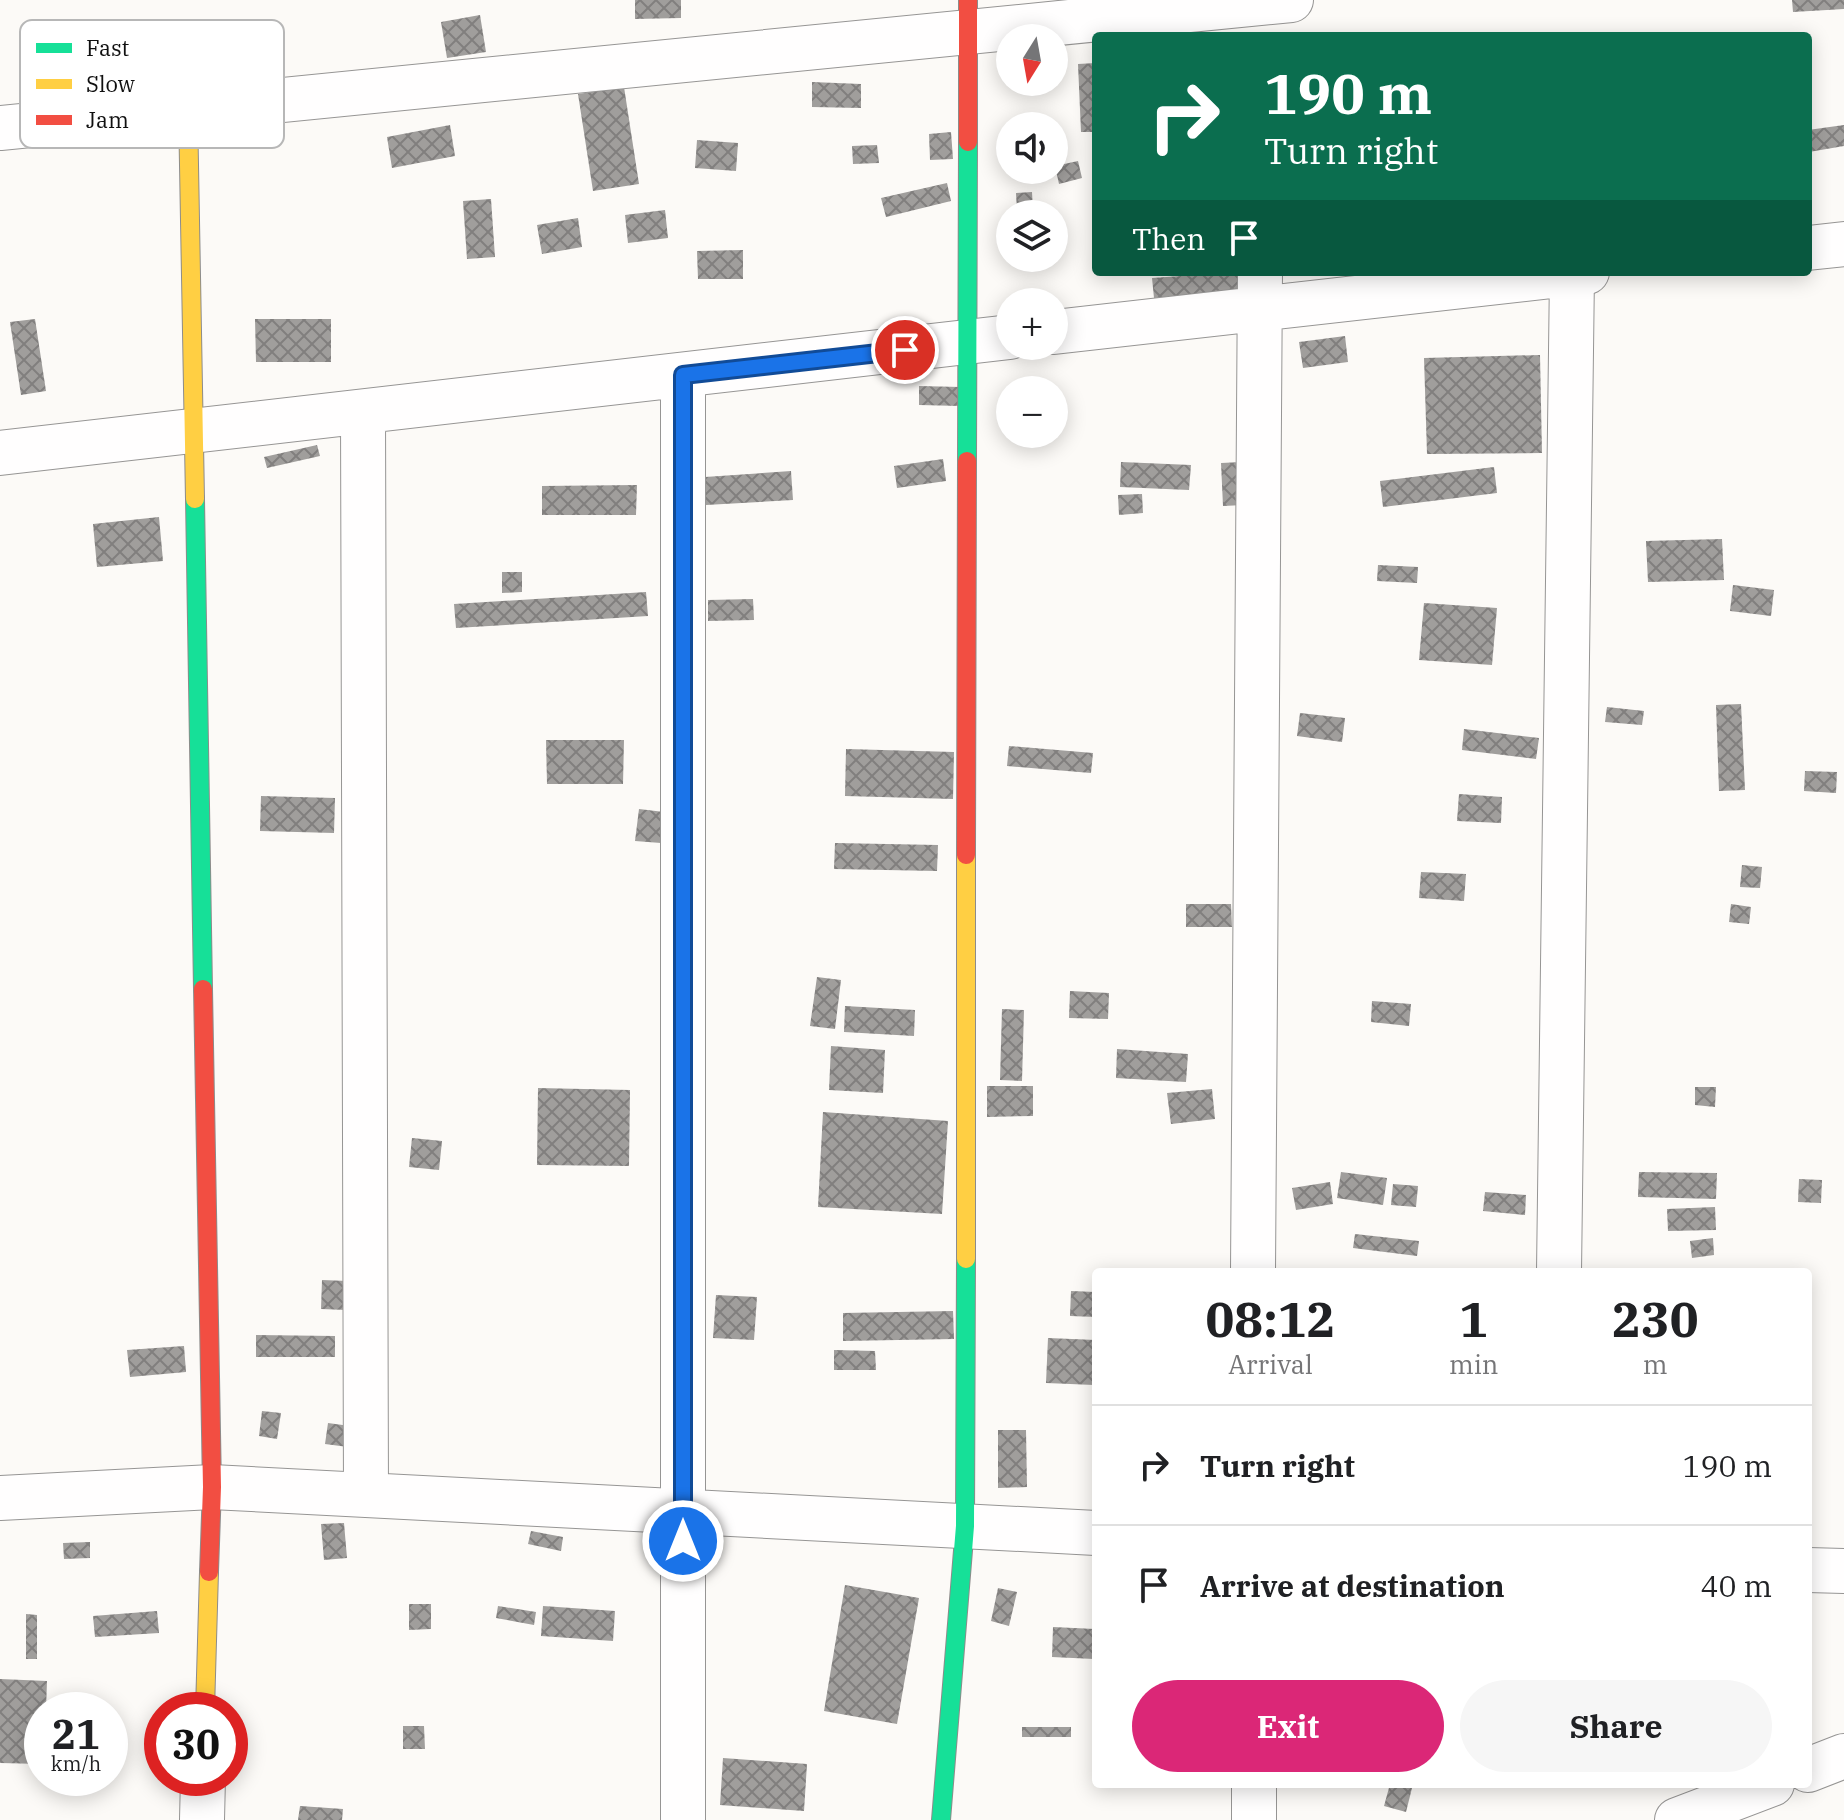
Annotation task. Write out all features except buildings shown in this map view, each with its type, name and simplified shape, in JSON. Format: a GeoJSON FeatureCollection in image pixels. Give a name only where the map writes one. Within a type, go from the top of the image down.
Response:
{"type":"FeatureCollection","features":[{"type":"Feature","properties":{"kind":"street"},"geometry":{"type":"LineString","coordinates":[[284,98],[969,16],[1268,10]]}},
{"type":"Feature","properties":{"kind":"street"},"geometry":{"type":"LineString","coordinates":[[941,1820],[965,1526],[989,340],[969,16]]}},
{"type":"Feature","properties":{"kind":"street"},"geometry":{"type":"LineString","coordinates":[[0,128],[20,126]]}},
{"type":"Feature","properties":{"kind":"street"},"geometry":{"type":"LineString","coordinates":[[189,148],[212,1487],[206,1692]]}},
{"type":"Feature","properties":{"kind":"street"},"geometry":{"type":"LineString","coordinates":[[1812,248],[1844,244]]}},
{"type":"Feature","properties":{"kind":"street"},"geometry":{"type":"LineString","coordinates":[[1068,329],[1260,290],[1524,276]]}},
{"type":"Feature","properties":{"kind":"street"},"geometry":{"type":"LineString","coordinates":[[1559,1268],[1580,276]]}},
{"type":"Feature","properties":{"kind":"street"},"geometry":{"type":"LineString","coordinates":[[1253,1268],[1260,290]]}},
{"type":"Feature","properties":{"kind":"street"},"geometry":{"type":"LineString","coordinates":[[0,453],[989,340]]}},
{"type":"Feature","properties":{"kind":"street"},"geometry":{"type":"LineString","coordinates":[[683,375],[683,1820]]}},
{"type":"Feature","properties":{"kind":"street"},"geometry":{"type":"LineString","coordinates":[[363,412],[366,1495]]}},
{"type":"Feature","properties":{"kind":"street"},"geometry":{"type":"LineString","coordinates":[[0,1498],[212,1487],[1092,1533]]}},
{"type":"Feature","properties":{"kind":"street"},"geometry":{"type":"LineString","coordinates":[[1812,1570],[1844,1571]]}},
{"type":"Feature","properties":{"kind":"street"},"geometry":{"type":"LineString","coordinates":[[1812,1768],[1844,1756]]}},
{"type":"Feature","properties":{"kind":"street"},"geometry":{"type":"LineString","coordinates":[[1254,1788],[1254,1820]]}},
{"type":"Feature","properties":{"kind":"street"},"geometry":{"type":"LineString","coordinates":[[1677,1820],[1761,1788]]}},
{"type":"Feature","properties":{"kind":"street"},"geometry":{"type":"LineString","coordinates":[[202,1820],[203,1796]]}},
{"type":"Feature","properties":{"kind":"traffic: fast"},"geometry":{"type":"LineString","coordinates":[[967,461],[968,142]]}},
{"type":"Feature","properties":{"kind":"traffic: fast"},"geometry":{"type":"LineString","coordinates":[[195,499],[203,989]]}},
{"type":"Feature","properties":{"kind":"traffic: fast"},"geometry":{"type":"LineString","coordinates":[[941,1820],[965,1526],[966,1259]]}},
{"type":"Feature","properties":{"kind":"traffic: slow"},"geometry":{"type":"LineString","coordinates":[[189,148],[195,499]]}},
{"type":"Feature","properties":{"kind":"traffic: slow"},"geometry":{"type":"LineString","coordinates":[[966,855],[966,1259]]}},
{"type":"Feature","properties":{"kind":"traffic: slow"},"geometry":{"type":"LineString","coordinates":[[206,1692],[209,1572]]}},
{"type":"Feature","properties":{"kind":"traffic: jam"},"geometry":{"type":"LineString","coordinates":[[968,0],[968,142]]}},
{"type":"Feature","properties":{"kind":"traffic: jam"},"geometry":{"type":"LineString","coordinates":[[966,855],[967,461]]}},
{"type":"Feature","properties":{"kind":"traffic: jam"},"geometry":{"type":"LineString","coordinates":[[203,989],[212,1487],[209,1572]]}},
{"type":"Feature","properties":{"kind":"route"},"geometry":{"type":"LineString","coordinates":[[683,1541],[683,375],[905,350]]}}]}
